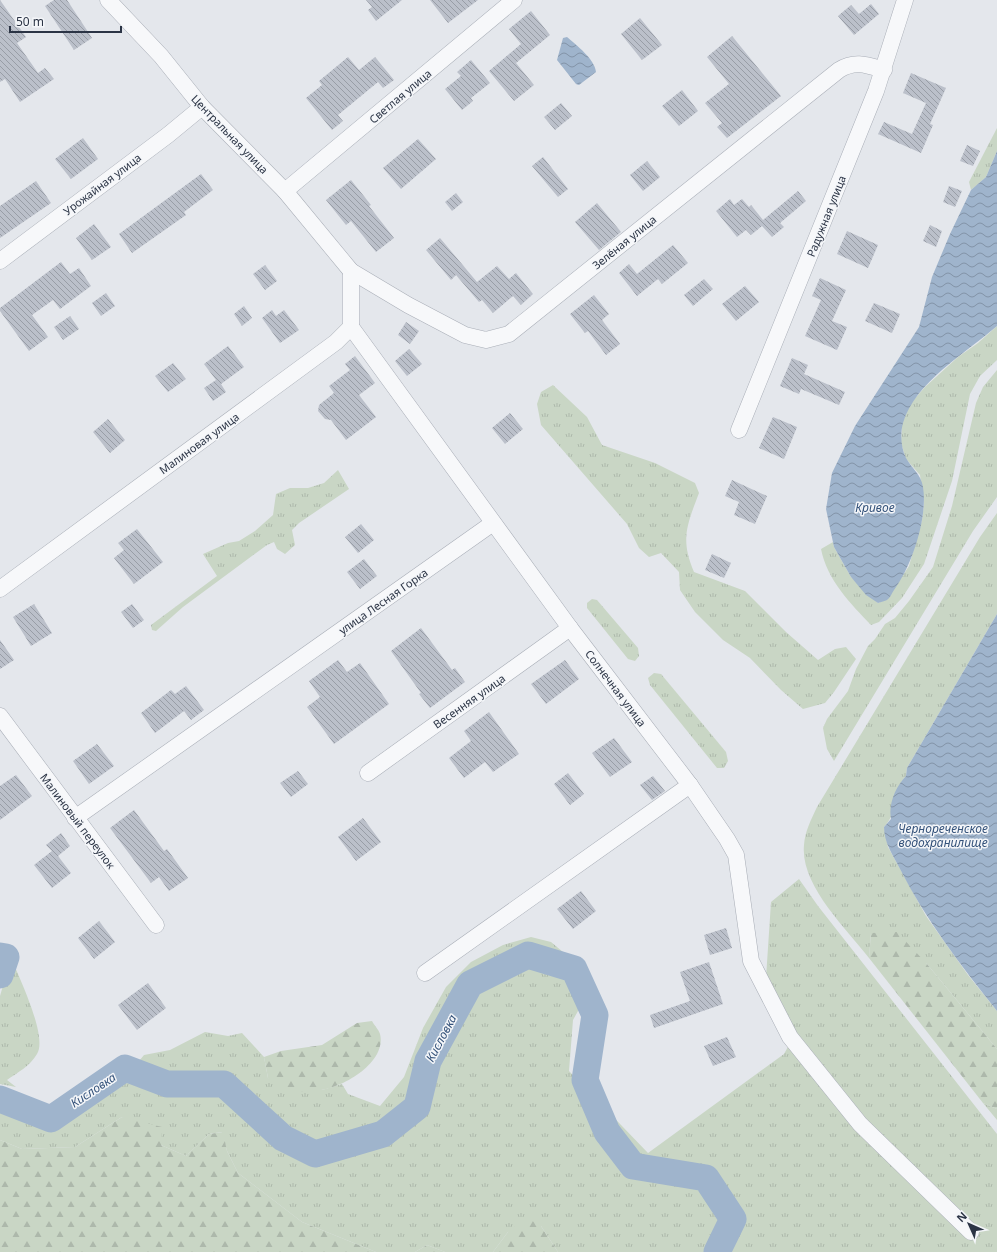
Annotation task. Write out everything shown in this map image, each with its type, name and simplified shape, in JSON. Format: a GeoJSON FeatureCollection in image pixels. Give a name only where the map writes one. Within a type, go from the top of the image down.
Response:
{"type":"FeatureCollection","features":[{"type":"Feature","properties":{"kind":"street","name":"Центральная улица"},"geometry":{"type":"LineString","coordinates":[[108,0],[161,56],[202,107],[285,191],[351,271]]}},
{"type":"Feature","properties":{"kind":"street","name":"Светлая улица"},"geometry":{"type":"LineString","coordinates":[[285,191],[514,0]]}},
{"type":"Feature","properties":{"kind":"street","name":"Радужная улица"},"geometry":{"type":"LineString","coordinates":[[739,430],[884,70],[905,0]]}},
{"type":"Feature","properties":{"kind":"street","name":"Зелёная улица"},"geometry":{"type":"LineString","coordinates":[[351,271],[408,305],[465,335],[486,340],[499,338],[509,334],[839,70],[847,65],[858,63],[884,70]]}},
{"type":"Feature","properties":{"kind":"street","name":"Урожайная улица"},"geometry":{"type":"LineString","coordinates":[[0,261],[168,136],[202,107]]}},
{"type":"Feature","properties":{"kind":"street"},"geometry":{"type":"LineString","coordinates":[[351,271],[350,327],[493,523]]}},
{"type":"Feature","properties":{"kind":"street","name":"Малиновая улица"},"geometry":{"type":"LineString","coordinates":[[0,590],[336,342],[350,327]]}},
{"type":"Feature","properties":{"kind":"street","name":"Солнечная улица"},"geometry":{"type":"LineString","coordinates":[[493,523],[570,628],[690,785],[736,855],[751,961],[790,1037],[860,1124],[971,1232]]}},
{"type":"Feature","properties":{"kind":"street","name":"улица Лесная Горка"},"geometry":{"type":"LineString","coordinates":[[75,818],[493,523]]}},
{"type":"Feature","properties":{"kind":"street","name":"Весенняя улица"},"geometry":{"type":"LineString","coordinates":[[368,773],[570,628]]}},
{"type":"Feature","properties":{"kind":"street","name":"Малиновый переулок"},"geometry":{"type":"LineString","coordinates":[[0,716],[156,925]]}},
{"type":"Feature","properties":{"kind":"street"},"geometry":{"type":"LineString","coordinates":[[425,973],[690,785]]}},
{"type":"Feature","properties":{"kind":"green space"},"geometry":{"type":"Polygon","coordinates":[[[997,128],[997,151],[986,177],[971,190],[969,182],[997,128]]]}},
{"type":"Feature","properties":{"kind":"green space"},"geometry":{"type":"Polygon","coordinates":[[[997,326],[997,360],[980,376],[970,394],[952,481],[924,564],[902,598],[879,622],[871,625],[848,600],[834,581],[824,560],[821,549],[833,542],[834,547],[851,577],[878,603],[887,599],[909,566],[922,520],[924,504],[920,475],[906,459],[901,443],[902,424],[910,404],[925,387],[958,357],[978,343],[997,326]]]}},
{"type":"Feature","properties":{"kind":"green space"},"geometry":{"type":"Polygon","coordinates":[[[997,370],[997,497],[973,531],[834,761],[827,749],[823,728],[827,719],[848,691],[856,669],[868,646],[875,639],[885,624],[895,618],[909,601],[933,567],[952,506],[976,403],[983,387],[997,370]]]}},
{"type":"Feature","properties":{"kind":"green space"},"geometry":{"type":"Polygon","coordinates":[[[553,385],[587,417],[602,445],[655,463],[695,483],[699,493],[688,523],[686,541],[687,550],[694,572],[745,591],[786,632],[818,660],[835,649],[846,647],[856,659],[825,703],[803,709],[781,690],[750,658],[723,640],[695,612],[680,590],[679,572],[661,553],[649,557],[639,548],[627,524],[541,425],[537,404],[541,392],[553,385]]]}},
{"type":"Feature","properties":{"kind":"green space"},"geometry":{"type":"Polygon","coordinates":[[[338,470],[349,489],[299,523],[292,530],[295,545],[285,554],[277,549],[274,542],[267,545],[183,607],[156,631],[152,630],[151,625],[217,576],[203,554],[228,543],[239,541],[255,531],[273,515],[276,494],[290,488],[308,488],[324,483],[338,470]]]}},
{"type":"Feature","properties":{"kind":"green space"},"geometry":{"type":"Polygon","coordinates":[[[997,513],[997,614],[907,768],[906,776],[897,794],[892,815],[884,827],[888,847],[926,916],[968,975],[997,1011],[997,1049],[927,964],[871,933],[869,958],[837,920],[817,890],[809,875],[805,860],[804,845],[807,830],[817,807],[980,537],[997,513]]]}},
{"type":"Feature","properties":{"kind":"green space"},"geometry":{"type":"Polygon","coordinates":[[[592,599],[597,600],[638,648],[639,656],[635,661],[628,659],[587,608],[587,603],[592,599]]]}},
{"type":"Feature","properties":{"kind":"green space"},"geometry":{"type":"Polygon","coordinates":[[[654,673],[661,674],[726,752],[728,761],[724,768],[717,768],[650,685],[648,678],[654,673]]]}},
{"type":"Feature","properties":{"kind":"green space"},"geometry":{"type":"Polygon","coordinates":[[[799,879],[818,906],[997,1134],[997,1252],[558,1252],[541,1226],[508,1232],[493,1252],[445,1252],[427,1245],[415,1252],[376,1252],[302,1222],[238,1173],[227,1151],[222,1132],[209,1134],[186,1156],[161,1145],[122,1117],[75,1147],[22,1149],[0,1140],[0,1089],[25,1096],[63,1115],[118,1078],[126,1075],[169,1090],[220,1088],[257,1111],[278,1142],[297,1151],[320,1155],[386,1136],[406,1122],[420,1108],[434,1057],[447,1031],[472,993],[482,984],[512,968],[529,967],[540,964],[555,966],[569,972],[583,1002],[573,1020],[569,1071],[648,1153],[784,1054],[794,1036],[766,978],[771,902],[799,879]]]}},
{"type":"Feature","properties":{"kind":"green space"},"geometry":{"type":"Polygon","coordinates":[[[897,932],[927,964],[997,1049],[997,1109],[983,1103],[869,958],[871,933],[897,932]]]}},
{"type":"Feature","properties":{"kind":"green space"},"geometry":{"type":"Polygon","coordinates":[[[531,937],[551,942],[575,962],[552,954],[529,951],[507,956],[476,973],[457,994],[422,1060],[418,1085],[413,1103],[402,1115],[375,1133],[305,1145],[287,1139],[275,1118],[256,1101],[226,1080],[211,1075],[180,1082],[154,1072],[139,1061],[144,1055],[170,1050],[205,1032],[228,1036],[242,1033],[264,1057],[268,1078],[322,1090],[342,1084],[348,1094],[380,1106],[404,1077],[423,1028],[446,987],[471,962],[503,945],[531,937]]]}},
{"type":"Feature","properties":{"kind":"green space"},"geometry":{"type":"Polygon","coordinates":[[[11,958],[26,992],[39,1034],[37,1054],[23,1069],[7,1080],[16,1087],[0,1084],[0,996],[11,958]]]}},
{"type":"Feature","properties":{"kind":"green space"},"geometry":{"type":"Polygon","coordinates":[[[372,1021],[380,1034],[380,1044],[377,1054],[362,1071],[352,1078],[330,1088],[315,1091],[293,1091],[276,1088],[268,1078],[264,1057],[281,1051],[322,1045],[357,1023],[372,1021]]]}},
{"type":"Feature","properties":{"kind":"green space"},"geometry":{"type":"Polygon","coordinates":[[[983,1103],[997,1109],[997,1120],[983,1103]]]}},
{"type":"Feature","properties":{"kind":"green space"},"geometry":{"type":"Polygon","coordinates":[[[122,1117],[162,1127],[161,1145],[186,1156],[209,1134],[223,1132],[227,1151],[238,1173],[302,1222],[376,1252],[0,1252],[0,1140],[22,1149],[75,1147],[122,1117]]]}},
{"type":"Feature","properties":{"kind":"green space"},"geometry":{"type":"Polygon","coordinates":[[[526,1217],[541,1226],[558,1252],[493,1252],[508,1232],[526,1217]]]}},
{"type":"Feature","properties":{"kind":"green space"},"geometry":{"type":"Polygon","coordinates":[[[427,1245],[445,1252],[415,1252],[427,1245]]]}},
{"type":"Feature","properties":{"kind":"water"},"geometry":{"type":"Polygon","coordinates":[[[567,37],[589,57],[595,67],[596,72],[579,85],[576,84],[557,60],[563,38],[567,37]]]}},
{"type":"Feature","properties":{"kind":"water","name":"Кривое"},"geometry":{"type":"Polygon","coordinates":[[[997,151],[997,326],[930,381],[918,394],[909,408],[903,423],[901,436],[904,454],[922,482],[924,499],[921,526],[912,555],[901,580],[887,600],[878,603],[866,595],[851,577],[834,547],[826,509],[832,473],[855,426],[919,327],[932,277],[950,234],[971,190],[986,177],[997,151]]]}},
{"type":"Feature","properties":{"kind":"water","name":"Чернореченское водохранилище"},"geometry":{"type":"Polygon","coordinates":[[[997,614],[997,1011],[957,960],[921,906],[889,849],[884,833],[884,827],[891,819],[890,813],[892,801],[896,790],[906,776],[907,768],[997,614]]]}},
{"type":"Feature","properties":{"kind":"building"},"geometry":{"type":"Polygon","coordinates":[[[0,0],[26,37],[17,43],[38,73],[45,68],[54,79],[20,102],[5,79],[0,82],[0,0]]]}},
{"type":"Feature","properties":{"kind":"building"},"geometry":{"type":"Polygon","coordinates":[[[54,0],[67,0],[92,38],[74,50],[45,6],[54,0]]]}},
{"type":"Feature","properties":{"kind":"building"},"geometry":{"type":"Polygon","coordinates":[[[366,0],[402,0],[376,21],[368,10],[372,7],[366,0]]]}},
{"type":"Feature","properties":{"kind":"building"},"geometry":{"type":"Polygon","coordinates":[[[430,0],[478,0],[448,23],[430,0]]]}},
{"type":"Feature","properties":{"kind":"building"},"geometry":{"type":"Polygon","coordinates":[[[871,4],[879,14],[854,35],[838,16],[851,5],[859,14],[871,4]]]}},
{"type":"Feature","properties":{"kind":"building"},"geometry":{"type":"Polygon","coordinates":[[[531,11],[550,35],[516,63],[534,85],[514,101],[489,71],[521,44],[509,29],[531,11]]]}},
{"type":"Feature","properties":{"kind":"building"},"geometry":{"type":"Polygon","coordinates":[[[640,18],[662,45],[642,60],[621,34],[640,18]]]}},
{"type":"Feature","properties":{"kind":"building"},"geometry":{"type":"Polygon","coordinates":[[[732,36],[781,96],[727,138],[717,127],[722,123],[705,103],[729,84],[707,57],[732,36]]]}},
{"type":"Feature","properties":{"kind":"building"},"geometry":{"type":"Polygon","coordinates":[[[348,57],[359,70],[375,57],[394,80],[383,88],[378,82],[338,115],[343,121],[332,130],[306,98],[322,85],[319,81],[348,57]]]}},
{"type":"Feature","properties":{"kind":"building"},"geometry":{"type":"Polygon","coordinates":[[[471,60],[490,83],[471,98],[473,101],[462,110],[445,89],[461,76],[457,72],[471,60]]]}},
{"type":"Feature","properties":{"kind":"building"},"geometry":{"type":"Polygon","coordinates":[[[911,73],[946,88],[930,124],[933,125],[921,153],[878,134],[884,122],[912,134],[926,103],[903,93],[911,73]]]}},
{"type":"Feature","properties":{"kind":"building"},"geometry":{"type":"Polygon","coordinates":[[[682,90],[698,111],[679,126],[662,106],[682,90]]]}},
{"type":"Feature","properties":{"kind":"building"},"geometry":{"type":"Polygon","coordinates":[[[561,103],[572,116],[555,130],[544,117],[561,103]]]}},
{"type":"Feature","properties":{"kind":"building"},"geometry":{"type":"Polygon","coordinates":[[[83,138],[98,159],[71,179],[55,159],[83,138]]]}},
{"type":"Feature","properties":{"kind":"building"},"geometry":{"type":"Polygon","coordinates":[[[418,139],[436,159],[401,189],[383,168],[418,139]]]}},
{"type":"Feature","properties":{"kind":"building"},"geometry":{"type":"Polygon","coordinates":[[[967,145],[980,151],[973,166],[960,161],[967,145]]]}},
{"type":"Feature","properties":{"kind":"building"},"geometry":{"type":"Polygon","coordinates":[[[543,157],[568,189],[558,197],[532,166],[543,157]]]}},
{"type":"Feature","properties":{"kind":"building"},"geometry":{"type":"Polygon","coordinates":[[[647,161],[660,177],[643,191],[630,175],[647,161]]]}},
{"type":"Feature","properties":{"kind":"building"},"geometry":{"type":"Polygon","coordinates":[[[201,174],[213,190],[184,212],[186,215],[132,253],[119,234],[201,174]]]}},
{"type":"Feature","properties":{"kind":"building"},"geometry":{"type":"Polygon","coordinates":[[[351,180],[394,238],[376,252],[351,221],[346,225],[326,200],[351,180]]]}},
{"type":"Feature","properties":{"kind":"building"},"geometry":{"type":"Polygon","coordinates":[[[36,181],[51,203],[0,238],[0,206],[36,181]]]}},
{"type":"Feature","properties":{"kind":"building"},"geometry":{"type":"Polygon","coordinates":[[[949,186],[962,191],[955,207],[943,202],[949,186]]]}},
{"type":"Feature","properties":{"kind":"building"},"geometry":{"type":"Polygon","coordinates":[[[798,191],[806,201],[780,223],[784,227],[772,237],[762,226],[751,235],[746,230],[737,237],[716,211],[730,199],[734,205],[742,199],[749,207],[751,205],[763,220],[798,191]]]}},
{"type":"Feature","properties":{"kind":"building"},"geometry":{"type":"Polygon","coordinates":[[[456,193],[463,202],[452,211],[445,202],[456,193]]]}},
{"type":"Feature","properties":{"kind":"building"},"geometry":{"type":"Polygon","coordinates":[[[597,203],[621,232],[599,250],[575,222],[597,203]]]}},
{"type":"Feature","properties":{"kind":"building"},"geometry":{"type":"Polygon","coordinates":[[[94,224],[111,247],[92,260],[76,238],[94,224]]]}},
{"type":"Feature","properties":{"kind":"building"},"geometry":{"type":"Polygon","coordinates":[[[930,225],[942,231],[936,247],[923,241],[930,225]]]}},
{"type":"Feature","properties":{"kind":"building"},"geometry":{"type":"Polygon","coordinates":[[[847,231],[878,245],[868,268],[837,254],[847,231]]]}},
{"type":"Feature","properties":{"kind":"building"},"geometry":{"type":"Polygon","coordinates":[[[440,238],[477,282],[497,266],[509,279],[516,273],[533,294],[521,305],[513,296],[493,313],[482,300],[479,302],[456,275],[451,280],[426,250],[440,238]]]}},
{"type":"Feature","properties":{"kind":"building"},"geometry":{"type":"Polygon","coordinates":[[[673,245],[688,263],[662,284],[658,279],[637,296],[619,273],[629,264],[637,274],[673,245]]]}},
{"type":"Feature","properties":{"kind":"building"},"geometry":{"type":"Polygon","coordinates":[[[61,262],[70,274],[79,268],[91,286],[60,309],[53,300],[32,315],[48,337],[29,351],[0,311],[0,308],[61,262]]]}},
{"type":"Feature","properties":{"kind":"building"},"geometry":{"type":"Polygon","coordinates":[[[265,265],[277,281],[265,290],[253,274],[265,265]]]}},
{"type":"Feature","properties":{"kind":"building"},"geometry":{"type":"Polygon","coordinates":[[[820,278],[846,290],[832,321],[847,327],[837,350],[805,336],[821,300],[812,296],[820,278]]]}},
{"type":"Feature","properties":{"kind":"building"},"geometry":{"type":"Polygon","coordinates":[[[704,279],[713,289],[693,306],[684,295],[704,279]]]}},
{"type":"Feature","properties":{"kind":"building"},"geometry":{"type":"Polygon","coordinates":[[[745,286],[759,302],[736,321],[722,304],[745,286]]]}},
{"type":"Feature","properties":{"kind":"building"},"geometry":{"type":"Polygon","coordinates":[[[106,293],[115,306],[101,316],[92,303],[106,293]]]}},
{"type":"Feature","properties":{"kind":"building"},"geometry":{"type":"Polygon","coordinates":[[[594,295],[609,314],[602,320],[620,344],[606,355],[588,331],[585,333],[570,314],[594,295]]]}},
{"type":"Feature","properties":{"kind":"building"},"geometry":{"type":"Polygon","coordinates":[[[874,303],[900,314],[892,333],[865,321],[874,303]]]}},
{"type":"Feature","properties":{"kind":"building"},"geometry":{"type":"Polygon","coordinates":[[[244,306],[252,318],[242,326],[234,314],[244,306]]]}},
{"type":"Feature","properties":{"kind":"building"},"geometry":{"type":"Polygon","coordinates":[[[272,310],[276,316],[284,310],[299,330],[280,343],[262,318],[272,310]]]}},
{"type":"Feature","properties":{"kind":"building"},"geometry":{"type":"Polygon","coordinates":[[[70,316],[79,329],[63,340],[54,327],[70,316]]]}},
{"type":"Feature","properties":{"kind":"building"},"geometry":{"type":"Polygon","coordinates":[[[406,322],[419,331],[410,344],[398,335],[406,322]]]}},
{"type":"Feature","properties":{"kind":"building"},"geometry":{"type":"Polygon","coordinates":[[[228,346],[244,367],[221,384],[226,392],[213,401],[204,388],[216,380],[204,364],[228,346]]]}},
{"type":"Feature","properties":{"kind":"building"},"geometry":{"type":"Polygon","coordinates":[[[409,349],[422,364],[407,376],[395,361],[409,349]]]}},
{"type":"Feature","properties":{"kind":"building"},"geometry":{"type":"Polygon","coordinates":[[[355,356],[375,383],[359,395],[376,417],[346,440],[331,420],[325,419],[318,411],[319,405],[334,393],[329,386],[350,370],[345,364],[355,356]]]}},
{"type":"Feature","properties":{"kind":"building"},"geometry":{"type":"Polygon","coordinates":[[[792,358],[808,365],[804,374],[845,392],[839,405],[801,389],[799,394],[780,386],[792,358]]]}},
{"type":"Feature","properties":{"kind":"building"},"geometry":{"type":"Polygon","coordinates":[[[173,363],[186,379],[168,392],[155,376],[173,363]]]}},
{"type":"Feature","properties":{"kind":"building"},"geometry":{"type":"Polygon","coordinates":[[[510,413],[523,429],[505,444],[492,428],[510,413]]]}},
{"type":"Feature","properties":{"kind":"building"},"geometry":{"type":"Polygon","coordinates":[[[773,417],[797,427],[784,459],[759,448],[773,417]]]}},
{"type":"Feature","properties":{"kind":"building"},"geometry":{"type":"Polygon","coordinates":[[[108,419],[125,440],[110,453],[93,432],[108,419]]]}},
{"type":"Feature","properties":{"kind":"building"},"geometry":{"type":"Polygon","coordinates":[[[732,480],[767,496],[755,524],[734,515],[739,502],[725,496],[732,480]]]}},
{"type":"Feature","properties":{"kind":"building"},"geometry":{"type":"Polygon","coordinates":[[[361,524],[374,540],[358,553],[345,537],[361,524]]]}},
{"type":"Feature","properties":{"kind":"building"},"geometry":{"type":"Polygon","coordinates":[[[137,529],[163,562],[134,584],[114,558],[124,550],[118,543],[137,529]]]}},
{"type":"Feature","properties":{"kind":"building"},"geometry":{"type":"Polygon","coordinates":[[[712,554],[731,563],[724,578],[705,570],[712,554]]]}},
{"type":"Feature","properties":{"kind":"building"},"geometry":{"type":"Polygon","coordinates":[[[364,559],[377,576],[360,589],[347,572],[364,559]]]}},
{"type":"Feature","properties":{"kind":"building"},"geometry":{"type":"Polygon","coordinates":[[[34,604],[52,633],[31,646],[13,617],[34,604]]]}},
{"type":"Feature","properties":{"kind":"building"},"geometry":{"type":"Polygon","coordinates":[[[132,604],[144,620],[133,628],[121,612],[132,604]]]}},
{"type":"Feature","properties":{"kind":"building"},"geometry":{"type":"Polygon","coordinates":[[[421,628],[452,670],[455,668],[465,682],[430,708],[391,651],[421,628]]]}},
{"type":"Feature","properties":{"kind":"building"},"geometry":{"type":"Polygon","coordinates":[[[0,640],[14,660],[0,669],[0,640]]]}},
{"type":"Feature","properties":{"kind":"building"},"geometry":{"type":"Polygon","coordinates":[[[338,660],[347,672],[360,663],[389,704],[334,744],[307,707],[320,697],[309,681],[338,660]]]}},
{"type":"Feature","properties":{"kind":"building"},"geometry":{"type":"Polygon","coordinates":[[[565,660],[579,679],[546,704],[531,684],[565,660]]]}},
{"type":"Feature","properties":{"kind":"building"},"geometry":{"type":"Polygon","coordinates":[[[186,686],[204,710],[191,720],[184,711],[155,733],[141,713],[171,690],[175,694],[186,686]]]}},
{"type":"Feature","properties":{"kind":"building"},"geometry":{"type":"Polygon","coordinates":[[[489,712],[519,754],[493,772],[485,762],[464,778],[449,758],[471,741],[464,731],[489,712]]]}},
{"type":"Feature","properties":{"kind":"building"},"geometry":{"type":"Polygon","coordinates":[[[614,738],[632,762],[610,777],[592,753],[614,738]]]}},
{"type":"Feature","properties":{"kind":"building"},"geometry":{"type":"Polygon","coordinates":[[[97,744],[114,766],[89,784],[73,761],[97,744]]]}},
{"type":"Feature","properties":{"kind":"building"},"geometry":{"type":"Polygon","coordinates":[[[298,771],[308,784],[291,797],[280,783],[298,771]]]}},
{"type":"Feature","properties":{"kind":"building"},"geometry":{"type":"Polygon","coordinates":[[[568,773],[584,794],[570,805],[554,784],[568,773]]]}},
{"type":"Feature","properties":{"kind":"building"},"geometry":{"type":"Polygon","coordinates":[[[16,775],[32,796],[0,820],[0,786],[16,775]]]}},
{"type":"Feature","properties":{"kind":"building"},"geometry":{"type":"Polygon","coordinates":[[[653,776],[665,791],[652,800],[640,785],[653,776]]]}},
{"type":"Feature","properties":{"kind":"building"},"geometry":{"type":"Polygon","coordinates":[[[134,810],[164,851],[167,849],[188,878],[169,891],[159,877],[151,883],[110,828],[134,810]]]}},
{"type":"Feature","properties":{"kind":"building"},"geometry":{"type":"Polygon","coordinates":[[[363,818],[381,842],[356,861],[338,837],[363,818]]]}},
{"type":"Feature","properties":{"kind":"building"},"geometry":{"type":"Polygon","coordinates":[[[61,833],[70,846],[58,856],[71,873],[52,888],[34,865],[52,851],[46,845],[61,833]]]}},
{"type":"Feature","properties":{"kind":"building"},"geometry":{"type":"Polygon","coordinates":[[[581,891],[596,911],[573,929],[557,909],[581,891]]]}},
{"type":"Feature","properties":{"kind":"building"},"geometry":{"type":"Polygon","coordinates":[[[99,921],[115,942],[94,959],[78,938],[99,921]]]}},
{"type":"Feature","properties":{"kind":"building"},"geometry":{"type":"Polygon","coordinates":[[[726,928],[732,948],[710,955],[704,935],[726,928]]]}},
{"type":"Feature","properties":{"kind":"building"},"geometry":{"type":"Polygon","coordinates":[[[709,962],[723,1004],[654,1028],[650,1015],[690,1001],[680,972],[709,962]]]}},
{"type":"Feature","properties":{"kind":"building"},"geometry":{"type":"Polygon","coordinates":[[[148,983],[166,1008],[137,1030],[118,1005],[148,983]]]}},
{"type":"Feature","properties":{"kind":"building"},"geometry":{"type":"Polygon","coordinates":[[[727,1037],[736,1057],[713,1066],[704,1046],[727,1037]]]}},
{"type":"Feature","properties":{"kind":"waterway","name":"Кисловка"},"geometry":{"type":"LineString","coordinates":[[0,1099],[51,1119],[125,1068],[167,1084],[224,1084],[283,1138],[315,1154],[383,1134],[417,1107],[428,1061],[470,984],[528,955],[574,969],[595,1015],[585,1080],[607,1132],[633,1166],[706,1178],[733,1219],[717,1252]]}},
{"type":"Feature","properties":{"kind":"waterway","name":"Кисловка"},"geometry":{"type":"LineString","coordinates":[[0,956],[6,957],[0,975]]}}]}
